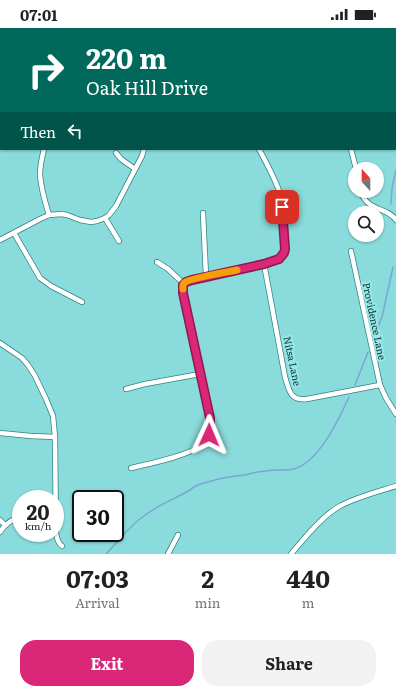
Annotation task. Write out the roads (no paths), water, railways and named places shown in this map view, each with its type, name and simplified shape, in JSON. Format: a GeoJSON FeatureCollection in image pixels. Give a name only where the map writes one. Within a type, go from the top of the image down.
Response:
{"type":"FeatureCollection","features":[{"type":"Feature","properties":{"kind":"street"},"geometry":{"type":"LineString","coordinates":[[44,150],[40,175],[49,215]]}},
{"type":"Feature","properties":{"kind":"street"},"geometry":{"type":"LineString","coordinates":[[0,240],[49,215],[62,214],[91,222],[105,218],[116,206],[144,150]]}},
{"type":"Feature","properties":{"kind":"street"},"geometry":{"type":"LineString","coordinates":[[131,468],[181,455],[198,448],[204,443],[209,435],[210,424],[183,293],[182,287],[184,284],[206,276],[264,264],[282,257],[284,253],[285,243],[280,193],[260,150]]}},
{"type":"Feature","properties":{"kind":"street"},"geometry":{"type":"LineString","coordinates":[[351,150],[354,162]]}},
{"type":"Feature","properties":{"kind":"street"},"geometry":{"type":"LineString","coordinates":[[116,153],[121,159],[135,169]]}},
{"type":"Feature","properties":{"kind":"street"},"geometry":{"type":"LineString","coordinates":[[364,198],[375,208],[388,213],[396,220]]}},
{"type":"Feature","properties":{"kind":"street"},"geometry":{"type":"LineString","coordinates":[[203,214],[206,276]]}},
{"type":"Feature","properties":{"kind":"street"},"geometry":{"type":"LineString","coordinates":[[105,218],[119,241]]}},
{"type":"Feature","properties":{"kind":"street"},"geometry":{"type":"LineString","coordinates":[[14,233],[40,278],[51,286],[82,302]]}},
{"type":"Feature","properties":{"kind":"street","name":"Providence Lane"},"geometry":{"type":"LineString","coordinates":[[351,251],[380,385],[396,414]]}},
{"type":"Feature","properties":{"kind":"street"},"geometry":{"type":"LineString","coordinates":[[157,262],[168,269],[184,284]]}},
{"type":"Feature","properties":{"kind":"street","name":"Nitsa Lane"},"geometry":{"type":"LineString","coordinates":[[264,264],[285,377],[293,396],[299,400],[307,399],[380,385]]}},
{"type":"Feature","properties":{"kind":"street"},"geometry":{"type":"LineString","coordinates":[[0,343],[22,358],[28,365],[35,376],[53,416],[55,437],[55,490]]}},
{"type":"Feature","properties":{"kind":"street"},"geometry":{"type":"LineString","coordinates":[[126,389],[200,374]]}},
{"type":"Feature","properties":{"kind":"street"},"geometry":{"type":"LineString","coordinates":[[0,433],[55,437]]}},
{"type":"Feature","properties":{"kind":"street"},"geometry":{"type":"LineString","coordinates":[[291,554],[326,516],[339,506],[396,486]]}},
{"type":"Feature","properties":{"kind":"street"},"geometry":{"type":"LineString","coordinates":[[0,520],[5,525]]}},
{"type":"Feature","properties":{"kind":"street"},"geometry":{"type":"LineString","coordinates":[[0,532],[5,525],[12,521]]}},
{"type":"Feature","properties":{"kind":"street"},"geometry":{"type":"LineString","coordinates":[[168,554],[178,535]]}},
{"type":"Feature","properties":{"kind":"street"},"geometry":{"type":"LineString","coordinates":[[58,542],[62,546]]}},
{"type":"Feature","properties":{"kind":"waterway"},"geometry":{"type":"LineString","coordinates":[[391,204],[392,188],[396,170]]}},
{"type":"Feature","properties":{"kind":"waterway"},"geometry":{"type":"LineString","coordinates":[[378,327],[382,317],[393,267]]}},
{"type":"Feature","properties":{"kind":"waterway"},"geometry":{"type":"LineString","coordinates":[[355,385],[368,352]]}},
{"type":"Feature","properties":{"kind":"waterway"},"geometry":{"type":"LineString","coordinates":[[106,554],[129,529],[149,512],[195,486],[222,478],[261,471],[291,470],[303,465],[312,458],[327,439],[340,417],[349,397]]}}]}
